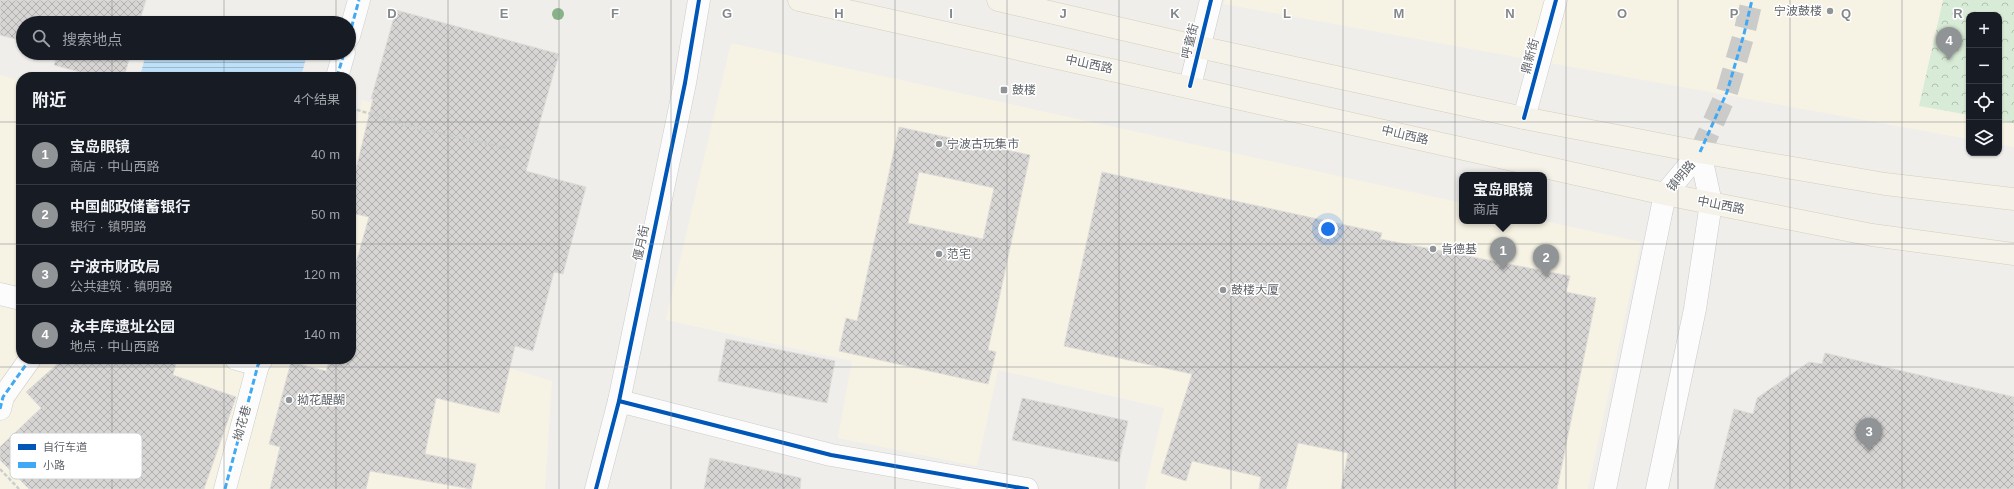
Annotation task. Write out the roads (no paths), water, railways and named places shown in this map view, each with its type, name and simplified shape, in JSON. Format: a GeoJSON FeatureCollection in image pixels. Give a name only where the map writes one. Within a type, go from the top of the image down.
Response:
{"type":"FeatureCollection","features":[{"type":"Feature","properties":{"kind":"main road","name":"中山西路"},"geometry":{"type":"LineString","coordinates":[[799,0],[1190,86],[1711,204],[1872,235],[2014,254]]}},
{"type":"Feature","properties":{"kind":"main road"},"geometry":{"type":"LineString","coordinates":[[998,0],[1198,47],[1524,118],[1700,152],[1885,184],[2014,199]]}},
{"type":"Feature","properties":{"kind":"street"},"geometry":{"type":"LineString","coordinates":[[354,16],[359,0]]}},
{"type":"Feature","properties":{"kind":"street","name":"偃月街"},"geometry":{"type":"LineString","coordinates":[[596,489],[619,401],[685,83],[699,0]]}},
{"type":"Feature","properties":{"kind":"street","name":"呼童街"},"geometry":{"type":"LineString","coordinates":[[1190,86],[1198,47],[1211,0]]}},
{"type":"Feature","properties":{"kind":"street","name":"鼎新街"},"geometry":{"type":"LineString","coordinates":[[1524,118],[1556,0]]}},
{"type":"Feature","properties":{"kind":"street"},"geometry":{"type":"LineString","coordinates":[[338,72],[342,60]]}},
{"type":"Feature","properties":{"kind":"street","name":"镇明路"},"geometry":{"type":"LineString","coordinates":[[1605,489],[1665,194],[1700,152]]}},
{"type":"Feature","properties":{"kind":"street","name":"镇明路"},"geometry":{"type":"LineString","coordinates":[[1658,489],[1695,309],[1711,204],[1700,152]]}},
{"type":"Feature","properties":{"kind":"street"},"geometry":{"type":"LineString","coordinates":[[0,294],[16,298]]}},
{"type":"Feature","properties":{"kind":"street"},"geometry":{"type":"LineString","coordinates":[[0,408],[3,397],[26,364]]}},
{"type":"Feature","properties":{"kind":"street","name":"拗花巷"},"geometry":{"type":"LineString","coordinates":[[225,489],[259,364]]}},
{"type":"Feature","properties":{"kind":"street"},"geometry":{"type":"LineString","coordinates":[[619,401],[831,455],[1027,489]]}},
{"type":"Feature","properties":{"kind":"water"},"geometry":{"type":"Polygon","coordinates":[[[144,60],[305,60],[302,72],[141,72],[144,60]]]}},
{"type":"Feature","properties":{"kind":"tunnel"},"geometry":{"type":"LineString","coordinates":[[1700,152],[1727,92],[1752,0]]}},
{"type":"Feature","properties":{"kind":"place","name":"宁波鼓楼"},"geometry":{"type":"Point","coordinates":[1830,11]}},
{"type":"Feature","properties":{"kind":"place","name":"永丰库遗址公园"},"geometry":{"type":"Point","coordinates":[1949,60]}},
{"type":"Feature","properties":{"kind":"place","name":"鼓楼"},"geometry":{"type":"Point","coordinates":[1004,90]}},
{"type":"Feature","properties":{"kind":"place","name":"宁波古玩集市"},"geometry":{"type":"Point","coordinates":[939,144]}},
{"type":"Feature","properties":{"kind":"place","name":"肯德基"},"geometry":{"type":"Point","coordinates":[1433,249]}},
{"type":"Feature","properties":{"kind":"place","name":"范宅"},"geometry":{"type":"Point","coordinates":[939,254]}},
{"type":"Feature","properties":{"kind":"place","name":"宝岛眼镜"},"geometry":{"type":"Point","coordinates":[1503,270]}},
{"type":"Feature","properties":{"kind":"place","name":"中国邮政储蓄银行"},"geometry":{"type":"Point","coordinates":[1546,277]}},
{"type":"Feature","properties":{"kind":"place","name":"鼓楼大厦"},"geometry":{"type":"Point","coordinates":[1223,290]}},
{"type":"Feature","properties":{"kind":"place","name":"拗花醍醐"},"geometry":{"type":"Point","coordinates":[289,400]}},
{"type":"Feature","properties":{"kind":"place","name":"宁波市财政局"},"geometry":{"type":"Point","coordinates":[1869,451]}}]}
